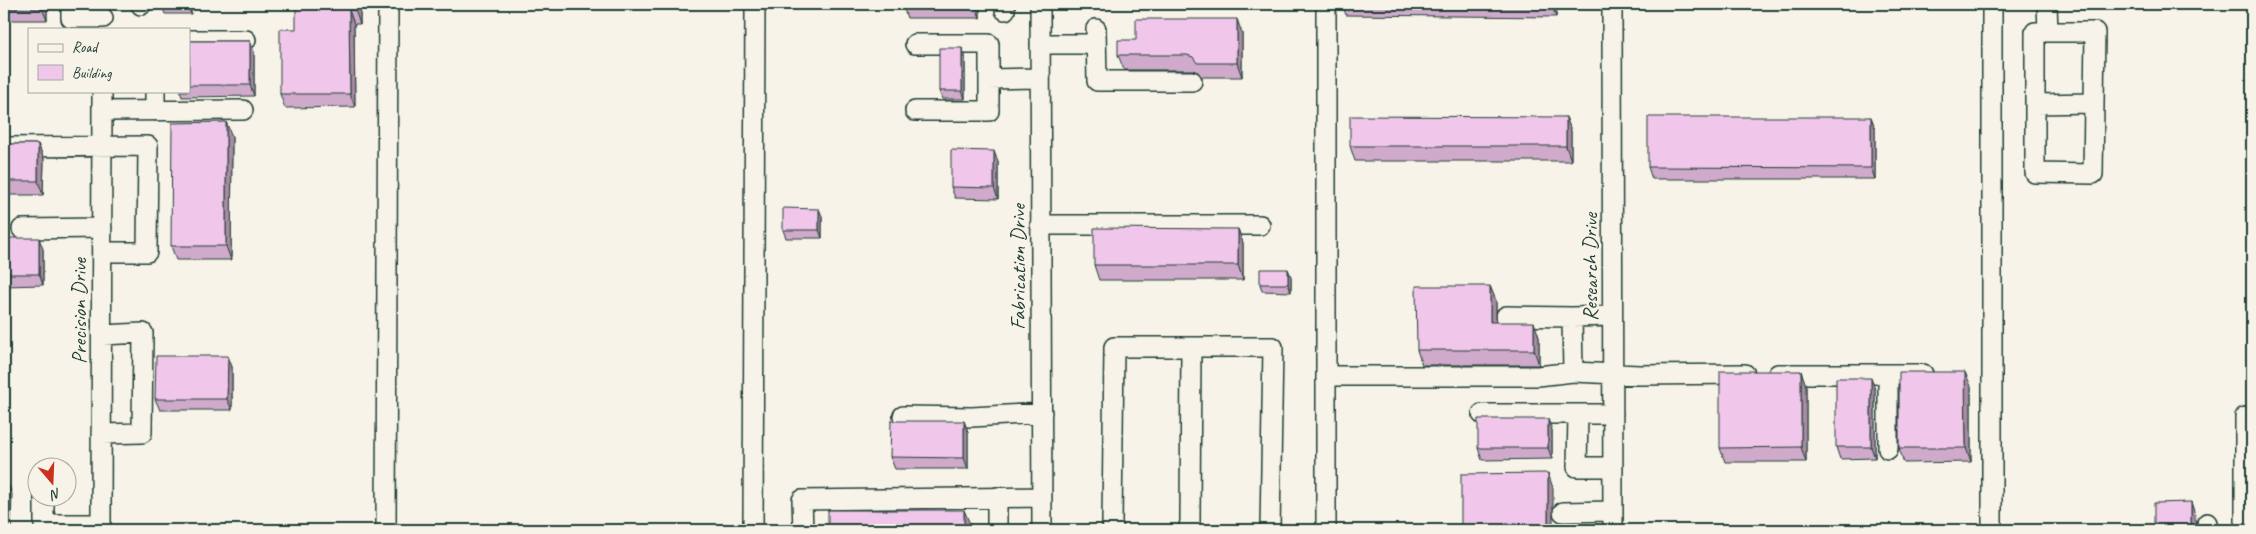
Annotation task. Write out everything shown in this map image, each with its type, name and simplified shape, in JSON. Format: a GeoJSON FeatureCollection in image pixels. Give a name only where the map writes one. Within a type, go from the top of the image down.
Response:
{"type":"FeatureCollection","features":[{"type":"Feature","properties":{"kind":"street"},"geometry":{"type":"LineString","coordinates":[[71,4],[71,18],[103,17]]}},
{"type":"Feature","properties":{"kind":"street"},"geometry":{"type":"LineString","coordinates":[[386,530],[388,4]]}},
{"type":"Feature","properties":{"kind":"street"},"geometry":{"type":"LineString","coordinates":[[753,530],[754,4]]}},
{"type":"Feature","properties":{"kind":"street","name":"Fabrication Drive"},"geometry":{"type":"LineString","coordinates":[[1040,4],[1042,530]]}},
{"type":"Feature","properties":{"kind":"street"},"geometry":{"type":"LineString","coordinates":[[1326,4],[1326,530]]}},
{"type":"Feature","properties":{"kind":"street","name":"Research Drive"},"geometry":{"type":"LineString","coordinates":[[1612,4],[1613,530]]}},
{"type":"Feature","properties":{"kind":"street"},"geometry":{"type":"LineString","coordinates":[[1992,4],[1992,530]]}},
{"type":"Feature","properties":{"kind":"street"},"geometry":{"type":"LineString","coordinates":[[2048,4],[2048,32]]}},
{"type":"Feature","properties":{"kind":"street"},"geometry":{"type":"LineString","coordinates":[[2035,32],[2048,32],[2094,32],[2093,174],[2036,173],[2035,32]]}},
{"type":"Feature","properties":{"kind":"street"},"geometry":{"type":"LineString","coordinates":[[1040,44],[1096,36],[1097,81],[1192,81]]}},
{"type":"Feature","properties":{"kind":"street"},"geometry":{"type":"LineString","coordinates":[[190,40],[246,40]]}},
{"type":"Feature","properties":{"kind":"street"},"geometry":{"type":"LineString","coordinates":[[915,44],[989,44],[989,111],[915,111]]}},
{"type":"Feature","properties":{"kind":"street"},"geometry":{"type":"LineString","coordinates":[[989,79],[1040,78]]}},
{"type":"Feature","properties":{"kind":"street","name":"Precision Drive"},"geometry":{"type":"LineString","coordinates":[[101,527],[102,92]]}},
{"type":"Feature","properties":{"kind":"street"},"geometry":{"type":"LineString","coordinates":[[155,92],[155,111]]}},
{"type":"Feature","properties":{"kind":"street"},"geometry":{"type":"LineString","coordinates":[[2035,104],[2094,103]]}},
{"type":"Feature","properties":{"kind":"street"},"geometry":{"type":"LineString","coordinates":[[102,111],[243,110]]}},
{"type":"Feature","properties":{"kind":"street"},"geometry":{"type":"LineString","coordinates":[[4,147],[148,146],[147,252],[102,252]]}},
{"type":"Feature","properties":{"kind":"street"},"geometry":{"type":"LineString","coordinates":[[1040,224],[1260,225]]}},
{"type":"Feature","properties":{"kind":"street"},"geometry":{"type":"LineString","coordinates":[[22,229],[102,228]]}},
{"type":"Feature","properties":{"kind":"street"},"geometry":{"type":"LineString","coordinates":[[1506,316],[1612,316]]}},
{"type":"Feature","properties":{"kind":"street"},"geometry":{"type":"LineString","coordinates":[[1572,317],[1573,372]]}},
{"type":"Feature","properties":{"kind":"street"},"geometry":{"type":"LineString","coordinates":[[101,434],[142,433],[144,334],[102,335]]}},
{"type":"Feature","properties":{"kind":"street"},"geometry":{"type":"LineString","coordinates":[[1114,530],[1112,524],[1114,347],[1273,347],[1270,530]]}},
{"type":"Feature","properties":{"kind":"street"},"geometry":{"type":"LineString","coordinates":[[1188,530],[1190,522],[1191,347]]}},
{"type":"Feature","properties":{"kind":"street"},"geometry":{"type":"LineString","coordinates":[[1326,376],[1538,376],[1573,372],[1613,372],[1639,375],[1942,374]]}},
{"type":"Feature","properties":{"kind":"street"},"geometry":{"type":"LineString","coordinates":[[1888,374],[1888,449]]}},
{"type":"Feature","properties":{"kind":"street"},"geometry":{"type":"LineString","coordinates":[[903,416],[972,417],[1042,413]]}},
{"type":"Feature","properties":{"kind":"street"},"geometry":{"type":"LineString","coordinates":[[1482,414],[1613,414]]}},
{"type":"Feature","properties":{"kind":"street"},"geometry":{"type":"LineString","coordinates":[[1578,414],[1578,467],[1612,467]]}},
{"type":"Feature","properties":{"kind":"street"},"geometry":{"type":"LineString","coordinates":[[2252,417],[2246,417],[2249,487],[2245,521],[2252,521]]}},
{"type":"Feature","properties":{"kind":"street"},"geometry":{"type":"LineString","coordinates":[[997,497],[997,530]]}},
{"type":"Feature","properties":{"kind":"street"},"geometry":{"type":"LineString","coordinates":[[803,530],[802,500],[1042,497]]}},
{"type":"Feature","properties":{"kind":"street"},"geometry":{"type":"LineString","coordinates":[[44,506],[44,527],[101,527]]}},
{"type":"Feature","properties":{"kind":"street"},"geometry":{"type":"LineString","coordinates":[[1563,512],[1613,511]]}},
{"type":"Feature","properties":{"kind":"building"},"geometry":{"type":"Polygon","coordinates":[[[4,4],[42,4],[42,9],[4,8],[4,4]]]}},
{"type":"Feature","properties":{"kind":"building"},"geometry":{"type":"Polygon","coordinates":[[[296,4],[355,4],[355,10],[349,10],[350,94],[280,94],[280,29],[296,29],[296,4]]]}},
{"type":"Feature","properties":{"kind":"building"},"geometry":{"type":"Polygon","coordinates":[[[1552,4],[1552,6],[1342,5],[1552,4]]]}},
{"type":"Feature","properties":{"kind":"building"},"geometry":{"type":"Polygon","coordinates":[[[1136,19],[1237,19],[1237,63],[1197,63],[1193,57],[1187,55],[1118,55],[1118,40],[1136,40],[1136,19]]]}},
{"type":"Feature","properties":{"kind":"building"},"geometry":{"type":"Polygon","coordinates":[[[190,41],[250,41],[250,85],[190,85],[190,41]]]}},
{"type":"Feature","properties":{"kind":"building"},"geometry":{"type":"Polygon","coordinates":[[[939,48],[962,48],[962,91],[939,91],[939,48]]]}},
{"type":"Feature","properties":{"kind":"building"},"geometry":{"type":"Polygon","coordinates":[[[1350,116],[1566,117],[1566,146],[1350,146],[1350,116]]]}},
{"type":"Feature","properties":{"kind":"building"},"geometry":{"type":"Polygon","coordinates":[[[1648,117],[1871,117],[1871,168],[1648,167],[1648,117]]]}},
{"type":"Feature","properties":{"kind":"building"},"geometry":{"type":"Polygon","coordinates":[[[226,122],[226,246],[171,246],[172,123],[226,122]]]}},
{"type":"Feature","properties":{"kind":"building"},"geometry":{"type":"Polygon","coordinates":[[[4,144],[38,144],[38,181],[4,181],[4,144]]]}},
{"type":"Feature","properties":{"kind":"building"},"geometry":{"type":"Polygon","coordinates":[[[951,150],[994,151],[994,188],[951,187],[951,150]]]}},
{"type":"Feature","properties":{"kind":"building"},"geometry":{"type":"Polygon","coordinates":[[[783,208],[819,209],[819,230],[783,230],[783,208]]]}},
{"type":"Feature","properties":{"kind":"building"},"geometry":{"type":"Polygon","coordinates":[[[1094,228],[1238,229],[1238,265],[1094,265],[1094,228]]]}},
{"type":"Feature","properties":{"kind":"building"},"geometry":{"type":"Polygon","coordinates":[[[4,238],[39,238],[39,274],[4,274],[4,238]]]}},
{"type":"Feature","properties":{"kind":"building"},"geometry":{"type":"Polygon","coordinates":[[[1260,269],[1288,269],[1288,284],[1260,284],[1260,269]]]}},
{"type":"Feature","properties":{"kind":"building"},"geometry":{"type":"Polygon","coordinates":[[[1416,286],[1490,286],[1490,322],[1534,322],[1534,350],[1417,350],[1416,286]]]}},
{"type":"Feature","properties":{"kind":"building"},"geometry":{"type":"Polygon","coordinates":[[[156,356],[228,356],[227,399],[155,399],[156,356]]]}},
{"type":"Feature","properties":{"kind":"building"},"geometry":{"type":"Polygon","coordinates":[[[1720,371],[1801,371],[1801,447],[1720,448],[1720,371]]]}},
{"type":"Feature","properties":{"kind":"building"},"geometry":{"type":"Polygon","coordinates":[[[1899,372],[1965,372],[1966,448],[1899,448],[1899,372]]]}},
{"type":"Feature","properties":{"kind":"building"},"geometry":{"type":"Polygon","coordinates":[[[1836,378],[1871,378],[1871,447],[1836,447],[1836,378]]]}},
{"type":"Feature","properties":{"kind":"building"},"geometry":{"type":"Polygon","coordinates":[[[1478,419],[1548,419],[1548,448],[1478,448],[1478,419]]]}},
{"type":"Feature","properties":{"kind":"building"},"geometry":{"type":"Polygon","coordinates":[[[891,421],[964,421],[964,458],[890,457],[891,421]]]}},
{"type":"Feature","properties":{"kind":"building"},"geometry":{"type":"Polygon","coordinates":[[[1548,473],[1548,530],[1461,530],[1461,474],[1548,473]]]}},
{"type":"Feature","properties":{"kind":"building"},"geometry":{"type":"Polygon","coordinates":[[[4,483],[8,483],[7,530],[4,530],[4,483]]]}},
{"type":"Feature","properties":{"kind":"building"},"geometry":{"type":"Polygon","coordinates":[[[2191,502],[2191,530],[2154,530],[2154,503],[2191,502]]]}},
{"type":"Feature","properties":{"kind":"building"},"geometry":{"type":"Polygon","coordinates":[[[828,510],[964,510],[964,530],[828,530],[828,510]]]}}]}
